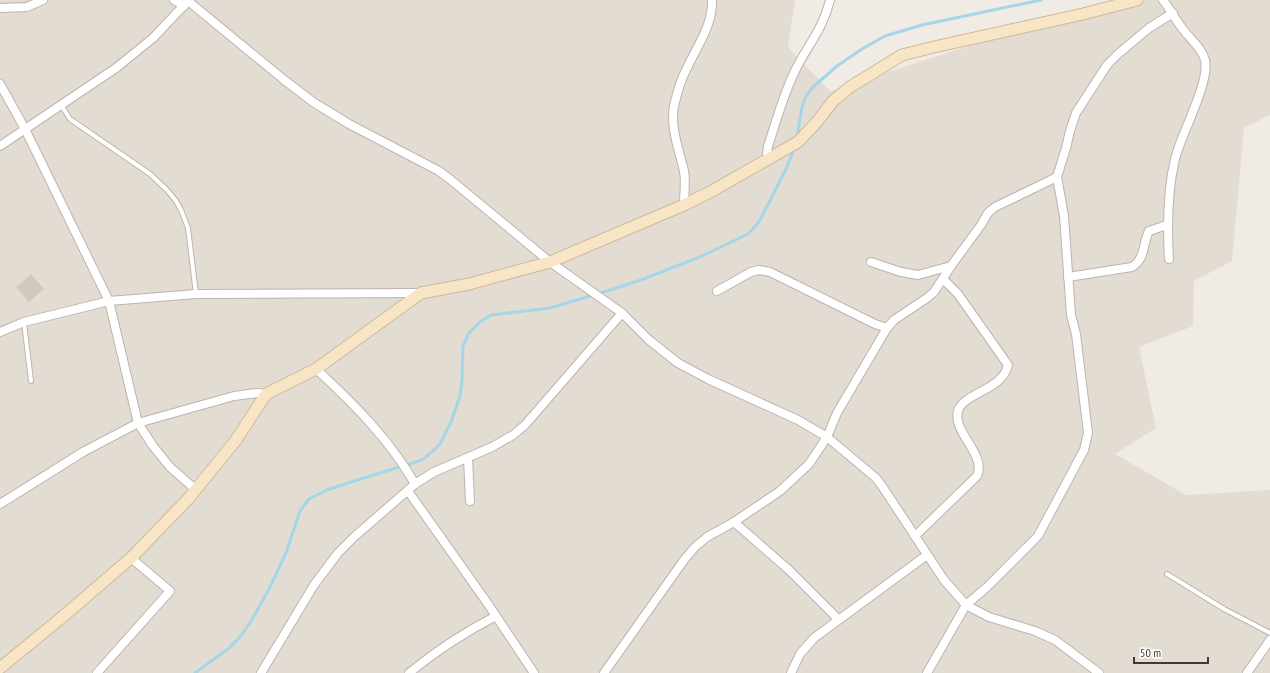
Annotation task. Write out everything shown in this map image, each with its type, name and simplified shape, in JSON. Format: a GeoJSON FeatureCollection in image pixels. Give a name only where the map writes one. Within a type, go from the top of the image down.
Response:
{"type":"FeatureCollection","features":[{"type":"Feature","properties":{"kind":"street"},"geometry":{"type":"LineString","coordinates":[[0,8],[28,7],[44,0]]}},
{"type":"Feature","properties":{"kind":"street"},"geometry":{"type":"LineString","coordinates":[[174,0],[187,2],[313,102],[348,124],[439,171],[550,262],[622,313],[648,340],[678,363],[708,379],[798,420],[827,437],[876,478],[944,580],[966,605],[989,617],[1055,640],[1099,673]]}},
{"type":"Feature","properties":{"kind":"street"},"geometry":{"type":"LineString","coordinates":[[684,205],[684,172],[672,120],[674,106],[686,69],[709,21],[712,10],[712,0]]}},
{"type":"Feature","properties":{"kind":"street"},"geometry":{"type":"LineString","coordinates":[[772,157],[767,153],[768,146],[790,83],[800,61],[819,30],[830,0]]}},
{"type":"Feature","properties":{"kind":"street"},"geometry":{"type":"LineString","coordinates":[[0,332],[24,322],[109,301],[196,294],[421,293],[469,284],[550,262],[684,205],[712,191],[798,142],[833,100],[850,87],[902,55],[1137,0]]}},
{"type":"Feature","properties":{"kind":"street"},"geometry":{"type":"LineString","coordinates":[[1163,0],[1182,29],[1195,43],[1205,59],[1206,75],[1176,157],[1170,183],[1167,225],[1169,259]]}},
{"type":"Feature","properties":{"kind":"street"},"geometry":{"type":"LineString","coordinates":[[0,146],[116,68],[153,38],[187,2]]}},
{"type":"Feature","properties":{"kind":"street"},"geometry":{"type":"LineString","coordinates":[[927,673],[966,605],[987,587],[1038,536],[1084,450],[1088,433],[1076,334],[1071,315],[1064,216],[1057,177],[1076,113],[1108,65],[1118,54],[1149,28],[1172,13]]}},
{"type":"Feature","properties":{"kind":"street"},"geometry":{"type":"LineString","coordinates":[[0,84],[25,129],[109,301],[138,423],[153,446],[170,467],[196,490]]}},
{"type":"Feature","properties":{"kind":"street"},"geometry":{"type":"LineString","coordinates":[[604,673],[684,560],[695,547],[707,537],[734,522],[780,490],[809,464],[827,437],[837,412],[887,328],[894,320],[934,292],[991,209],[1057,177]]}},
{"type":"Feature","properties":{"kind":"street"},"geometry":{"type":"LineString","coordinates":[[1068,277],[1132,267],[1138,263],[1142,256],[1146,237],[1149,231],[1167,225]]}},
{"type":"Feature","properties":{"kind":"street"},"geometry":{"type":"LineString","coordinates":[[871,262],[918,275],[951,266]]}},
{"type":"Feature","properties":{"kind":"street"},"geometry":{"type":"LineString","coordinates":[[717,291],[751,272],[759,270],[770,272],[875,324],[887,328]]}},
{"type":"Feature","properties":{"kind":"street"},"geometry":{"type":"LineString","coordinates":[[914,536],[977,476],[979,463],[961,428],[957,416],[958,409],[964,403],[1002,378],[1007,371],[1008,365],[958,294],[943,279]]}},
{"type":"Feature","properties":{"kind":"street"},"geometry":{"type":"LineString","coordinates":[[0,668],[131,558],[196,490],[236,440],[266,394],[316,369],[421,293]]}},
{"type":"Feature","properties":{"kind":"street"},"geometry":{"type":"LineString","coordinates":[[261,673],[314,585],[338,554],[354,537],[415,484],[434,472],[492,447],[513,435],[525,425],[622,313]]}},
{"type":"Feature","properties":{"kind":"street"},"geometry":{"type":"LineString","coordinates":[[316,369],[361,414],[399,458],[415,484]]}},
{"type":"Feature","properties":{"kind":"street"},"geometry":{"type":"LineString","coordinates":[[0,504],[83,452],[138,423],[234,396],[257,393],[266,394]]}},
{"type":"Feature","properties":{"kind":"street"},"geometry":{"type":"LineString","coordinates":[[468,458],[470,501]]}},
{"type":"Feature","properties":{"kind":"street"},"geometry":{"type":"LineString","coordinates":[[408,490],[534,673]]}},
{"type":"Feature","properties":{"kind":"street"},"geometry":{"type":"LineString","coordinates":[[734,522],[789,570],[838,620]]}},
{"type":"Feature","properties":{"kind":"street"},"geometry":{"type":"LineString","coordinates":[[791,673],[796,662],[810,642],[823,630],[927,555]]}},
{"type":"Feature","properties":{"kind":"street"},"geometry":{"type":"LineString","coordinates":[[96,673],[170,592],[131,558]]}},
{"type":"Feature","properties":{"kind":"street"},"geometry":{"type":"LineString","coordinates":[[409,673],[421,663],[470,630],[496,616]]}},
{"type":"Feature","properties":{"kind":"street"},"geometry":{"type":"LineString","coordinates":[[1247,673],[1270,640]]}},
{"type":"Feature","properties":{"kind":"lane"},"geometry":{"type":"LineString","coordinates":[[61,105],[70,118],[150,174],[176,201],[188,228],[196,294]]}},
{"type":"Feature","properties":{"kind":"lane"},"geometry":{"type":"LineString","coordinates":[[24,322],[31,381]]}},
{"type":"Feature","properties":{"kind":"lane"},"geometry":{"type":"LineString","coordinates":[[1167,574],[1224,609],[1270,633]]}},
{"type":"Feature","properties":{"kind":"shaded area"},"geometry":{"type":"Polygon","coordinates":[[[0,0],[795,0],[788,47],[830,91],[1111,0],[1270,0],[1270,115],[1244,128],[1232,261],[1194,281],[1193,326],[1139,347],[1156,428],[1115,454],[1186,495],[1270,490],[1270,673],[0,673],[0,0]]]}},
{"type":"Feature","properties":{"kind":"building"},"geometry":{"type":"Polygon","coordinates":[[[31,274],[44,289],[29,302],[16,287],[31,274]]]}},
{"type":"Feature","properties":{"kind":"waterway"},"geometry":{"type":"LineString","coordinates":[[797,137],[802,107],[806,96],[813,87],[837,66],[885,36],[922,25],[1041,0]]}},
{"type":"Feature","properties":{"kind":"waterway"},"geometry":{"type":"LineString","coordinates":[[195,673],[228,649],[240,637],[250,623],[269,589],[286,553],[300,511],[309,499],[327,490],[419,461],[425,458],[440,444],[451,422],[460,396],[463,346],[469,333],[480,322],[491,315],[550,308],[641,280],[702,256],[748,234],[759,222],[787,167],[794,148]]}}]}
